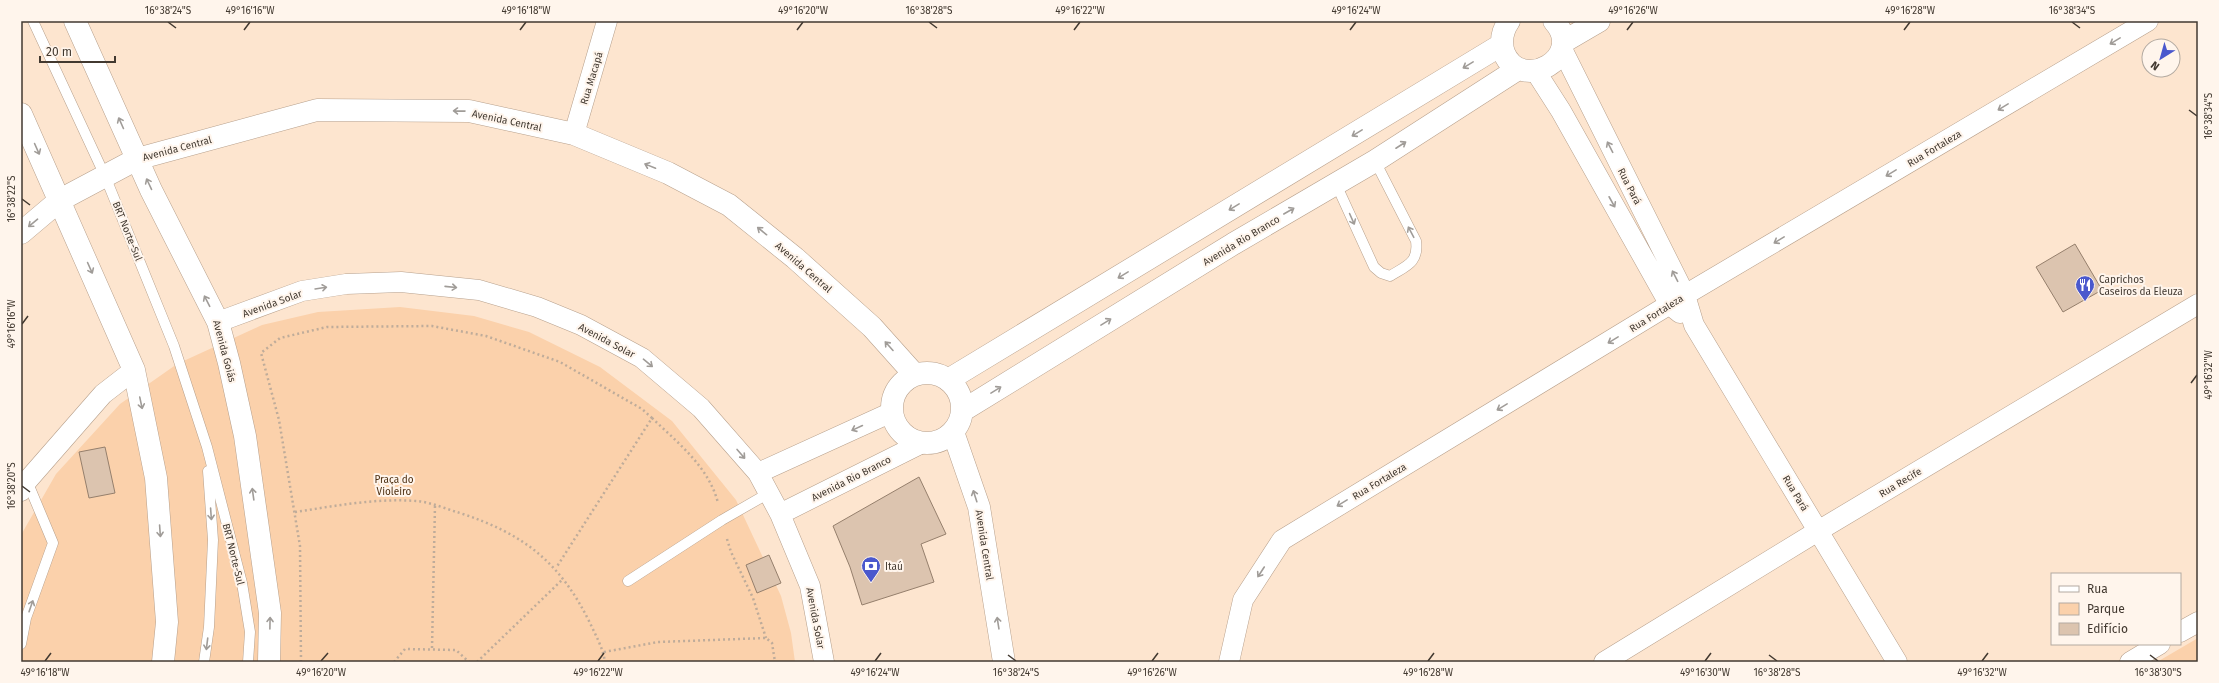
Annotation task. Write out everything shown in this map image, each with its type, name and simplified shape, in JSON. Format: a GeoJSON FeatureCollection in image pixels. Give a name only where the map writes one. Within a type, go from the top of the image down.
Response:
{"type":"FeatureCollection","features":[{"type":"Feature","properties":{"kind":"street","name":"Avenida Goiás"},"geometry":{"type":"LineString","coordinates":[[76,21],[137,159],[218,322],[230,363],[244,436],[270,613],[269,662]]}},
{"type":"Feature","properties":{"kind":"street","name":"Rua Macapá"},"geometry":{"type":"LineString","coordinates":[[574,134],[607,21]]}},
{"type":"Feature","properties":{"kind":"street"},"geometry":{"type":"LineString","coordinates":[[1509,21],[1503,30],[1501,45],[1507,59],[1527,70]]}},
{"type":"Feature","properties":{"kind":"street"},"geometry":{"type":"LineString","coordinates":[[1554,21],[1559,27],[1563,46],[1599,21]]}},
{"type":"Feature","properties":{"kind":"street","name":"Rua Fortaleza"},"geometry":{"type":"LineString","coordinates":[[1229,662],[1243,600],[1282,540],[1677,300],[2148,21]]}},
{"type":"Feature","properties":{"kind":"street"},"geometry":{"type":"LineString","coordinates":[[948,380],[1501,45]]}},
{"type":"Feature","properties":{"kind":"street","name":"Avenida Rio Branco"},"geometry":{"type":"LineString","coordinates":[[962,411],[1233,244],[1527,70],[1552,65],[1563,46]]}},
{"type":"Feature","properties":{"kind":"street","name":"Rua Pará"},"geometry":{"type":"LineString","coordinates":[[1563,46],[1677,300]]}},
{"type":"Feature","properties":{"kind":"street","name":"Rua Pará"},"geometry":{"type":"LineString","coordinates":[[1527,70],[1561,111],[1677,300],[1694,325],[1897,662]]}},
{"type":"Feature","properties":{"kind":"street"},"geometry":{"type":"LineString","coordinates":[[1561,111],[1585,97]]}},
{"type":"Feature","properties":{"kind":"street","name":"Avenida Central"},"geometry":{"type":"LineString","coordinates":[[21,233],[60,200],[137,159],[318,110],[469,111],[574,134],[668,173],[729,205],[795,258],[872,327],[915,375]]}},
{"type":"Feature","properties":{"kind":"street"},"geometry":{"type":"LineString","coordinates":[[21,114],[134,370],[156,478],[167,622],[163,662]]}},
{"type":"Feature","properties":{"kind":"street","name":"Avenida Solar"},"geometry":{"type":"LineString","coordinates":[[218,322],[302,291],[346,284],[401,282],[479,290],[537,307],[581,325],[642,358],[701,408],[758,473],[780,514],[810,586],[824,662]]}},
{"type":"Feature","properties":{"kind":"street","name":"Rua Recife"},"geometry":{"type":"LineString","coordinates":[[1604,662],[1818,531],[2198,304]]}},
{"type":"Feature","properties":{"kind":"street"},"geometry":{"type":"LineString","coordinates":[[24,486],[103,394],[134,370]]}},
{"type":"Feature","properties":{"kind":"street"},"geometry":{"type":"LineString","coordinates":[[932,374],[948,380],[956,389],[962,400],[960,422],[953,432],[944,439],[934,443],[922,443],[911,439],[902,432],[895,423],[892,412],[893,400],[898,389],[905,381],[915,375],[932,374]]}},
{"type":"Feature","properties":{"kind":"street"},"geometry":{"type":"LineString","coordinates":[[758,473],[892,412]]}},
{"type":"Feature","properties":{"kind":"street","name":"Avenida Central"},"geometry":{"type":"LineString","coordinates":[[953,432],[979,507],[1004,662]]}},
{"type":"Feature","properties":{"kind":"street","name":"Avenida Rio Branco"},"geometry":{"type":"LineString","coordinates":[[780,514],[922,443]]}},
{"type":"Feature","properties":{"kind":"street"},"geometry":{"type":"LineString","coordinates":[[2181,631],[2198,622]]}},
{"type":"Feature","properties":{"kind":"street"},"geometry":{"type":"LineString","coordinates":[[2130,662],[2158,645]]}},
{"type":"Feature","properties":{"kind":"lane","name":"BRT Norte-Sul"},"geometry":{"type":"LineString","coordinates":[[33,21],[105,176],[174,346],[207,447],[242,583],[250,632],[248,662]]}},
{"type":"Feature","properties":{"kind":"lane"},"geometry":{"type":"LineString","coordinates":[[1336,184],[1374,267],[1381,273],[1390,276],[1412,262],[1417,251],[1416,241],[1375,161]]}},
{"type":"Feature","properties":{"kind":"lane","name":"BRT Norte-Sul"},"geometry":{"type":"LineString","coordinates":[[204,662],[209,627],[213,540],[207,447]]}},
{"type":"Feature","properties":{"kind":"lane"},"geometry":{"type":"LineString","coordinates":[[21,644],[26,618],[53,543],[24,486]]}},
{"type":"Feature","properties":{"kind":"lane"},"geometry":{"type":"LineString","coordinates":[[628,581],[769,493]]}},
{"type":"Feature","properties":{"kind":"path"},"geometry":{"type":"LineString","coordinates":[[301,662],[300,546],[279,420],[261,353],[280,338],[327,327],[432,326],[486,336],[560,362],[642,409],[652,418],[556,568]]}},
{"type":"Feature","properties":{"kind":"path"},"geometry":{"type":"LineString","coordinates":[[295,512],[369,501],[416,501],[435,505],[493,524],[532,548],[556,568],[583,609],[604,652],[605,662]]}},
{"type":"Feature","properties":{"kind":"path"},"geometry":{"type":"LineString","coordinates":[[432,648],[435,505]]}},
{"type":"Feature","properties":{"kind":"path"},"geometry":{"type":"LineString","coordinates":[[477,662],[563,579]]}},
{"type":"Feature","properties":{"kind":"path"},"geometry":{"type":"LineString","coordinates":[[604,652],[658,642],[766,638],[772,643],[775,662]]}},
{"type":"Feature","properties":{"kind":"path"},"geometry":{"type":"LineString","coordinates":[[394,662],[405,649],[432,648],[456,650],[469,662]]}},
{"type":"Feature","properties":{"kind":"green space","name":"Praça do Violeiro"},"geometry":{"type":"Polygon","coordinates":[[[400,307],[474,316],[529,332],[600,367],[672,421],[736,500],[781,596],[791,633],[795,662],[21,662],[21,535],[56,474],[120,404],[177,364],[262,325],[318,312],[400,307]]]}},
{"type":"Feature","properties":{"kind":"green space"},"geometry":{"type":"Polygon","coordinates":[[[2198,638],[2198,662],[2157,662],[2198,638]]]}},
{"type":"Feature","properties":{"kind":"building"},"geometry":{"type":"Polygon","coordinates":[[[2075,244],[2102,290],[2063,312],[2036,267],[2075,244]]]}},
{"type":"Feature","properties":{"kind":"building"},"geometry":{"type":"Polygon","coordinates":[[[105,447],[115,493],[89,498],[79,452],[105,447]]]}},
{"type":"Feature","properties":{"kind":"building"},"geometry":{"type":"Polygon","coordinates":[[[919,477],[946,534],[921,544],[934,582],[862,605],[850,567],[833,526],[919,477]]]}},
{"type":"Feature","properties":{"kind":"building"},"geometry":{"type":"Polygon","coordinates":[[[769,555],[781,583],[757,593],[746,565],[769,555]]]}},
{"type":"Feature","properties":{"kind":"place","name":"Caprichos Caseiros da Eleuza"},"geometry":{"type":"Point","coordinates":[2085,302]}},
{"type":"Feature","properties":{"kind":"place","name":"Itaú"},"geometry":{"type":"Point","coordinates":[871,583]}}]}
